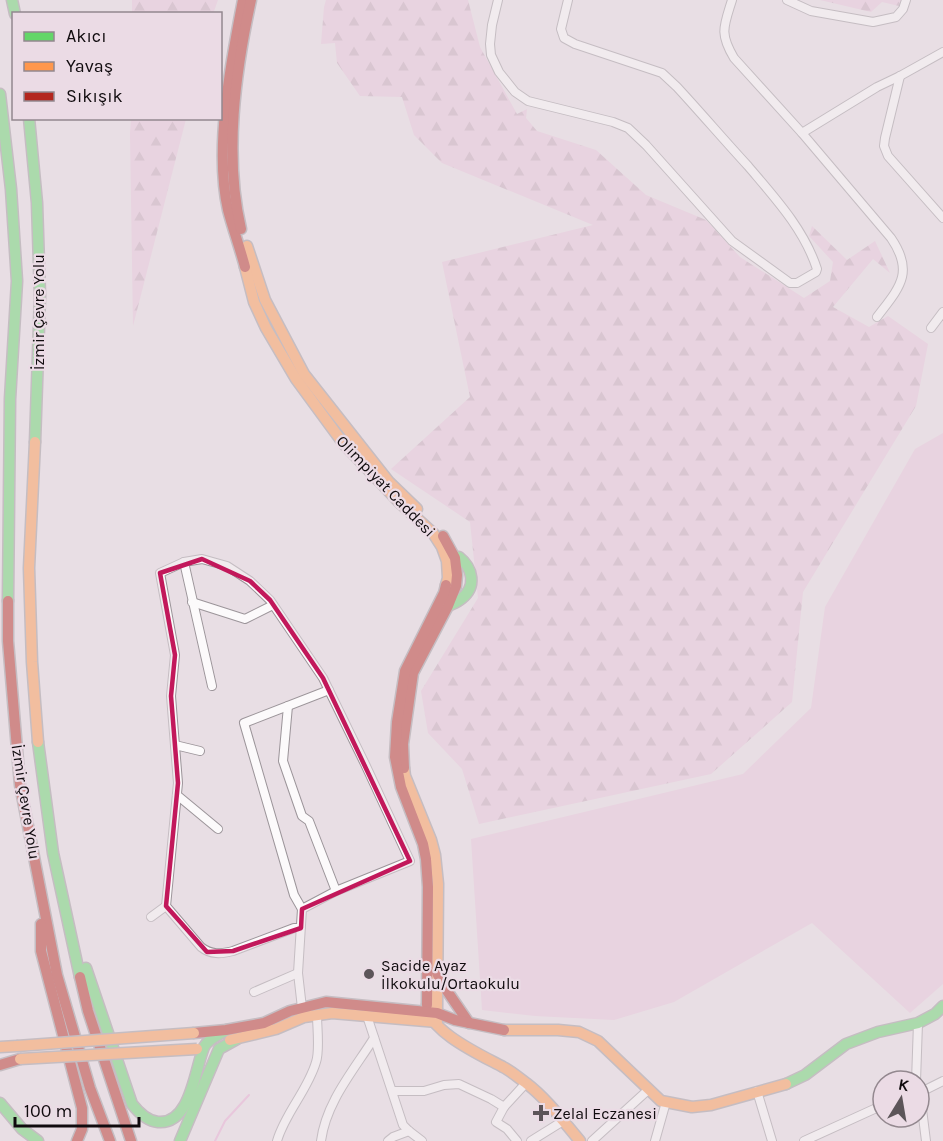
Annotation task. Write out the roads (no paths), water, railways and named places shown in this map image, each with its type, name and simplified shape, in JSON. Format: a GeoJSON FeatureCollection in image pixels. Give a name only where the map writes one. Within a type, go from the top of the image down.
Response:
{"type":"FeatureCollection","features":[{"type":"Feature","properties":{"kind":"main road","name":"Olimpiyat Caddesi"},"geometry":{"type":"LineString","coordinates":[[243,0],[226,111],[223,156],[228,209],[255,302],[266,328],[285,361],[344,443],[401,504],[433,533],[447,561],[448,578]]}},
{"type":"Feature","properties":{"kind":"main road","name":"Olimpiyat Caddesi"},"geometry":{"type":"LineString","coordinates":[[251,0],[236,97],[232,168],[234,198],[240,227],[265,300],[304,374],[389,482],[440,531],[455,558],[458,575],[456,586],[413,673],[403,744],[405,776],[435,855],[438,884],[433,1016]]}},
{"type":"Feature","properties":{"kind":"main road","name":"İzmir Çevre Yolu"},"geometry":{"type":"LineString","coordinates":[[0,94],[11,189],[17,281],[10,399],[8,641],[20,785],[57,975],[90,1088],[110,1141]]}},
{"type":"Feature","properties":{"kind":"main road","name":"İzmir Çevre Yolu"},"geometry":{"type":"LineString","coordinates":[[29,120],[38,203],[40,296],[29,568],[32,662],[40,761],[53,853],[88,1011],[131,1141]]}},
{"type":"Feature","properties":{"kind":"main road"},"geometry":{"type":"LineString","coordinates":[[455,558],[450,566],[444,594],[405,671],[394,758],[401,787],[423,844],[426,860],[433,1016],[456,1041],[505,1068],[544,1098],[580,1141]]}},
{"type":"Feature","properties":{"kind":"main road"},"geometry":{"type":"LineString","coordinates":[[59,883],[118,1068],[132,1104],[139,1113],[156,1122],[174,1118],[182,1110],[196,1077],[205,1046],[226,1030]]}},
{"type":"Feature","properties":{"kind":"main road"},"geometry":{"type":"LineString","coordinates":[[40,886],[41,951],[82,1108],[84,1125],[77,1141]]}},
{"type":"Feature","properties":{"kind":"main road"},"geometry":{"type":"LineString","coordinates":[[436,971],[443,985],[470,1023]]}},
{"type":"Feature","properties":{"kind":"main road"},"geometry":{"type":"LineString","coordinates":[[0,1047],[226,1030],[264,1023],[291,1011],[326,1002],[433,1016],[509,1031],[579,1032],[598,1041],[662,1101],[692,1107],[711,1106],[786,1084],[805,1075],[846,1044],[878,1032],[918,1023],[935,1014],[943,1006]]}},
{"type":"Feature","properties":{"kind":"main road"},"geometry":{"type":"LineString","coordinates":[[0,1063],[20,1059],[205,1046],[276,1029],[304,1017],[332,1013],[367,1016],[433,1016]]}},
{"type":"Feature","properties":{"kind":"main road"},"geometry":{"type":"LineString","coordinates":[[194,1033],[215,1059]]}},
{"type":"Feature","properties":{"kind":"main road"},"geometry":{"type":"LineString","coordinates":[[180,1141],[219,1050],[237,1039]]}},
{"type":"Feature","properties":{"kind":"main road"},"geometry":{"type":"LineString","coordinates":[[0,1103],[22,1129],[38,1141]]}},
{"type":"Feature","properties":{"kind":"main road"},"geometry":{"type":"LineString","coordinates":[[0,1117],[26,1141]]}},
{"type":"Feature","properties":{"kind":"street"},"geometry":{"type":"LineString","coordinates":[[498,0],[492,25],[490,44],[492,55],[499,72],[516,92],[528,101],[614,122],[628,128],[732,241],[790,283],[797,283],[816,272],[818,269],[813,256],[799,231],[777,201],[677,87],[662,73],[575,44],[564,38],[561,29],[567,0]]}},
{"type":"Feature","properties":{"kind":"street"},"geometry":{"type":"LineString","coordinates":[[732,0],[724,26],[727,46],[734,58],[802,133],[891,238],[900,252],[903,266],[902,279],[877,317]]}},
{"type":"Feature","properties":{"kind":"street"},"geometry":{"type":"LineString","coordinates":[[787,0],[811,10],[873,22],[896,17],[903,9],[906,0]]}},
{"type":"Feature","properties":{"kind":"street"},"geometry":{"type":"LineString","coordinates":[[802,133],[877,87],[943,52]]}},
{"type":"Feature","properties":{"kind":"street"},"geometry":{"type":"LineString","coordinates":[[900,76],[884,146],[888,156],[943,218]]}},
{"type":"Feature","properties":{"kind":"street"},"geometry":{"type":"LineString","coordinates":[[931,328],[943,312]]}},
{"type":"Feature","properties":{"kind":"street"},"geometry":{"type":"LineString","coordinates":[[301,928],[294,928],[233,951],[212,953],[201,947],[166,906],[178,783],[171,696],[175,655],[160,573],[184,562],[202,559],[228,566],[250,580],[270,600],[322,678],[410,861],[336,891],[302,909]]}},
{"type":"Feature","properties":{"kind":"street"},"geometry":{"type":"LineString","coordinates":[[184,562],[212,686]]}},
{"type":"Feature","properties":{"kind":"street"},"geometry":{"type":"LineString","coordinates":[[192,602],[245,619],[273,605]]}},
{"type":"Feature","properties":{"kind":"street"},"geometry":{"type":"LineString","coordinates":[[302,1008],[298,973],[302,909],[294,895],[244,723],[328,690]]}},
{"type":"Feature","properties":{"kind":"street"},"geometry":{"type":"LineString","coordinates":[[288,706],[283,761],[302,816],[309,822],[336,891]]}},
{"type":"Feature","properties":{"kind":"street"},"geometry":{"type":"LineString","coordinates":[[175,745],[200,751]]}},
{"type":"Feature","properties":{"kind":"street"},"geometry":{"type":"LineString","coordinates":[[177,795],[218,829]]}},
{"type":"Feature","properties":{"kind":"street"},"geometry":{"type":"LineString","coordinates":[[151,917],[166,906]]}},
{"type":"Feature","properties":{"kind":"street"},"geometry":{"type":"LineString","coordinates":[[254,992],[298,973]]}},
{"type":"Feature","properties":{"kind":"street"},"geometry":{"type":"LineString","coordinates":[[277,1141],[317,1060],[317,1015]]}},
{"type":"Feature","properties":{"kind":"street"},"geometry":{"type":"LineString","coordinates":[[367,1016],[403,1125],[422,1141]]}},
{"type":"Feature","properties":{"kind":"street"},"geometry":{"type":"LineString","coordinates":[[916,1069],[918,1023]]}},
{"type":"Feature","properties":{"kind":"street"},"geometry":{"type":"LineString","coordinates":[[321,1141],[327,1118],[341,1087],[374,1038]]}},
{"type":"Feature","properties":{"kind":"street"},"geometry":{"type":"LineString","coordinates":[[517,1141],[507,1129],[496,1122],[504,1107],[526,1083]]}},
{"type":"Feature","properties":{"kind":"street"},"geometry":{"type":"LineString","coordinates":[[393,1091],[424,1091],[444,1085],[459,1084],[504,1107]]}},
{"type":"Feature","properties":{"kind":"street"},"geometry":{"type":"LineString","coordinates":[[592,1141],[648,1090]]}},
{"type":"Feature","properties":{"kind":"street"},"geometry":{"type":"LineString","coordinates":[[758,1091],[772,1141]]}},
{"type":"Feature","properties":{"kind":"street"},"geometry":{"type":"LineString","coordinates":[[655,1141],[666,1102]]}},
{"type":"Feature","properties":{"kind":"street"},"geometry":{"type":"LineString","coordinates":[[804,1141],[871,1110]]}},
{"type":"Feature","properties":{"kind":"street"},"geometry":{"type":"LineString","coordinates":[[531,1141],[563,1120]]}},
{"type":"Feature","properties":{"kind":"street"},"geometry":{"type":"LineString","coordinates":[[388,1141],[409,1131]]}},
{"type":"Feature","properties":{"kind":"waterway"},"geometry":{"type":"LineString","coordinates":[[215,1141],[225,1121],[249,1095]]}},
{"type":"Feature","properties":{"kind":"place","name":"Sacide Ayaz İlkokulu/Ortaokulu"},"geometry":{"type":"Point","coordinates":[369,974]}},
{"type":"Feature","properties":{"kind":"place","name":"Zelal Eczanesi"},"geometry":{"type":"Point","coordinates":[541,1113]}}]}
